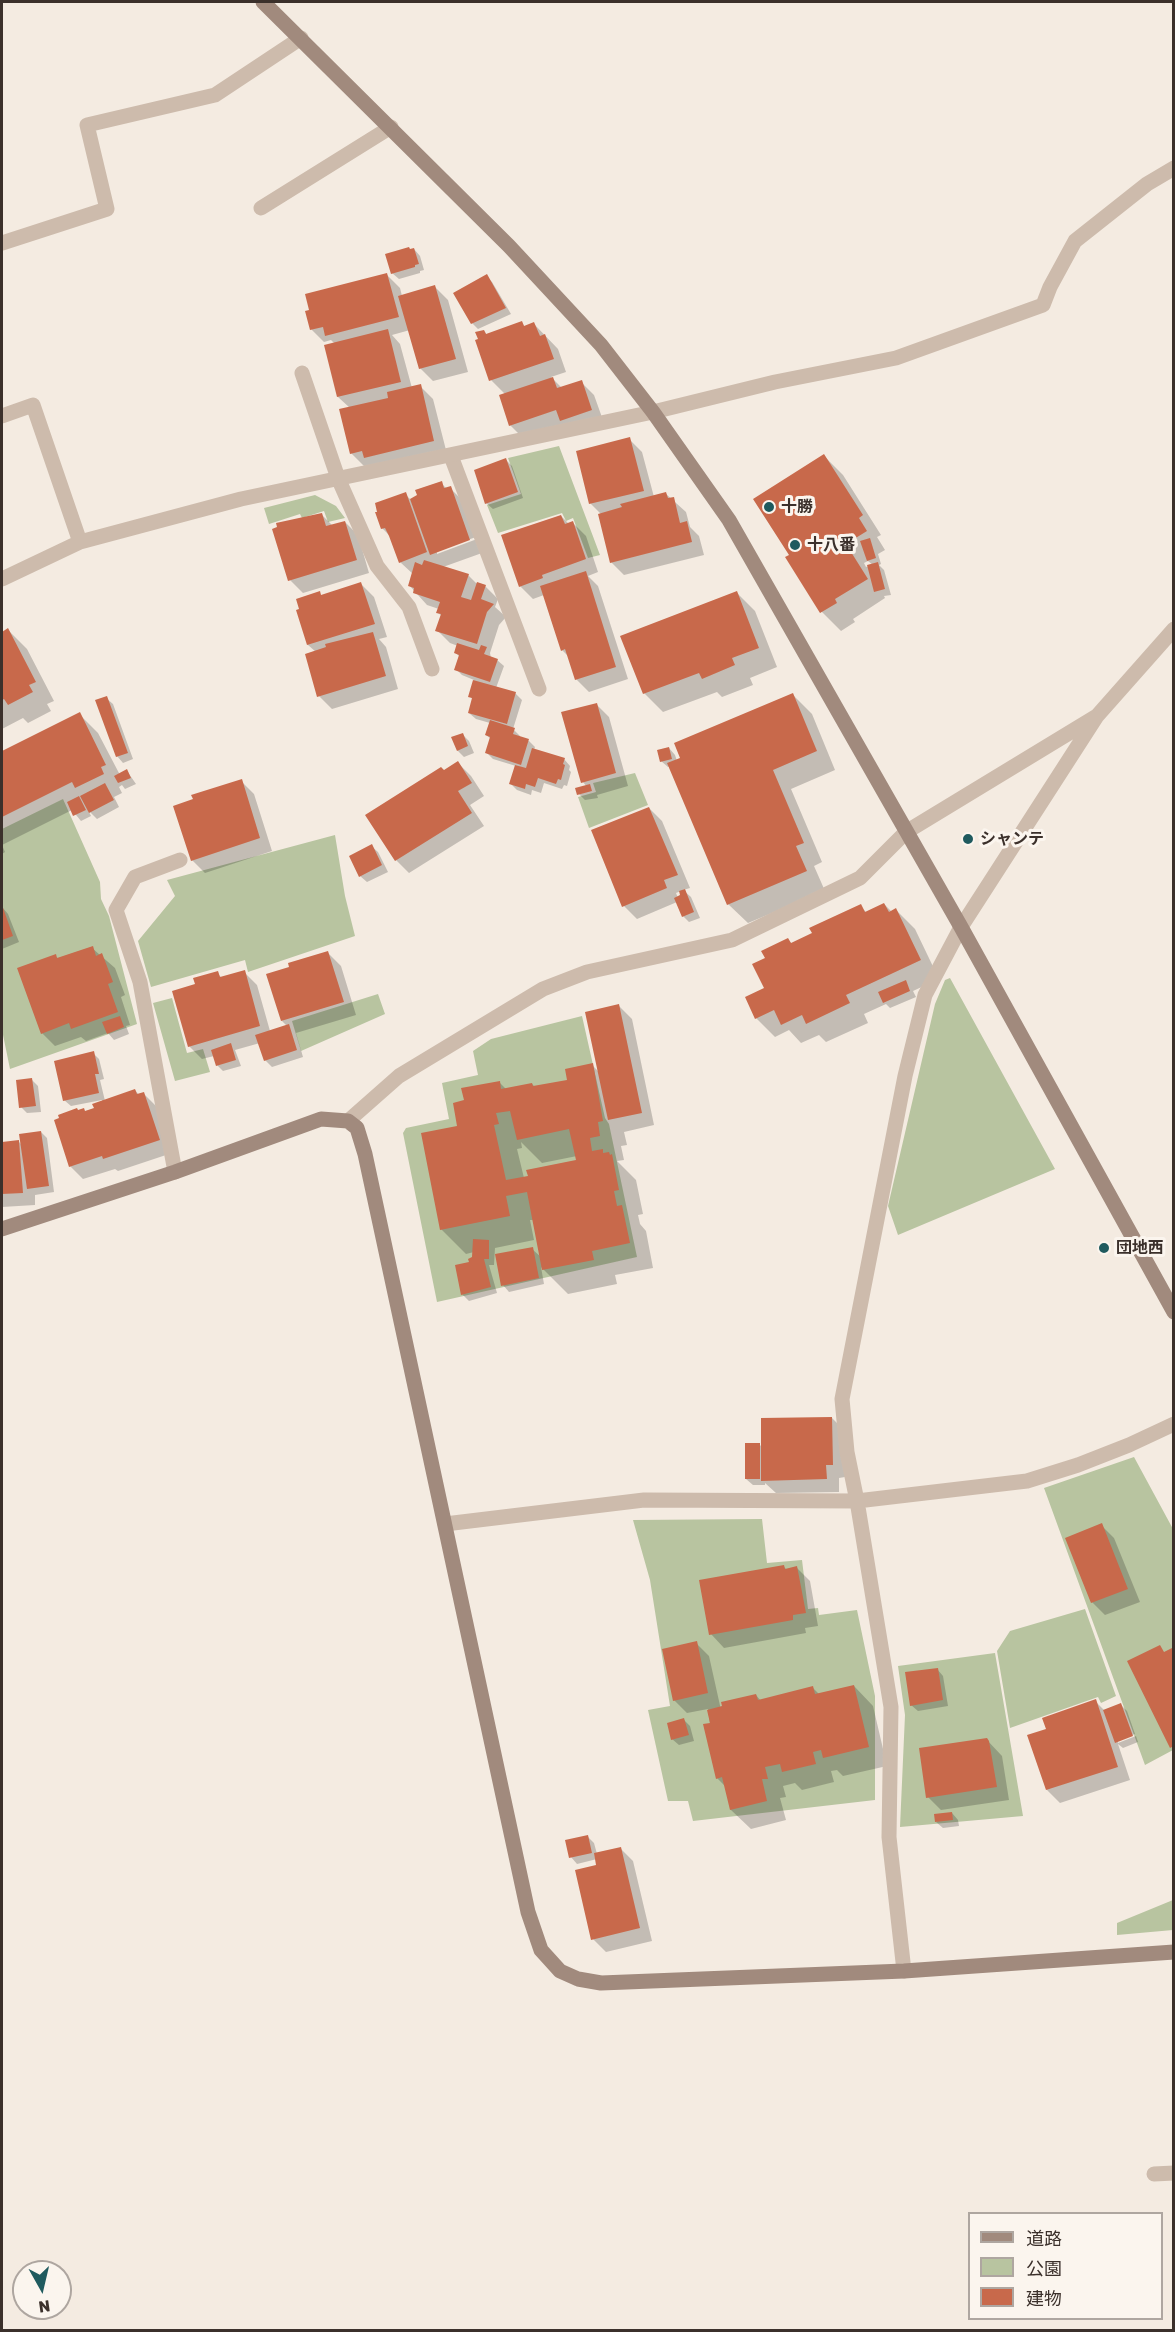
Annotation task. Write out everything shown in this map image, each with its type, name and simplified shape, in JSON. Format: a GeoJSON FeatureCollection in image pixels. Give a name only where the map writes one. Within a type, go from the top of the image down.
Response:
{"type":"FeatureCollection","features":[{"type":"Feature","properties":{"kind":"street"},"geometry":{"type":"LineString","coordinates":[[263,2],[509,246],[601,345],[653,412],[729,520],[961,927],[1173,1312]]}},
{"type":"Feature","properties":{"kind":"street"},"geometry":{"type":"LineString","coordinates":[[2,243],[107,209],[87,125],[214,95],[301,38]]}},
{"type":"Feature","properties":{"kind":"street"},"geometry":{"type":"LineString","coordinates":[[261,208],[391,128]]}},
{"type":"Feature","properties":{"kind":"street"},"geometry":{"type":"LineString","coordinates":[[2,579],[80,542],[242,499],[653,412],[775,382],[896,358],[1043,305],[1075,241],[1147,184],[1173,168]]}},
{"type":"Feature","properties":{"kind":"street"},"geometry":{"type":"LineString","coordinates":[[302,373],[338,478],[377,566],[409,607],[432,669]]}},
{"type":"Feature","properties":{"kind":"street"},"geometry":{"type":"LineString","coordinates":[[2,416],[33,405],[80,542]]}},
{"type":"Feature","properties":{"kind":"street"},"geometry":{"type":"LineString","coordinates":[[451,456],[539,689]]}},
{"type":"Feature","properties":{"kind":"street"},"geometry":{"type":"LineString","coordinates":[[904,1971],[889,1837],[891,1707],[847,1452],[843,1399],[905,1076],[925,995],[961,927],[1097,716],[1173,629]]}},
{"type":"Feature","properties":{"kind":"street"},"geometry":{"type":"LineString","coordinates":[[348,1121],[399,1076],[543,989],[587,972],[732,940],[860,878],[906,832],[1097,716]]}},
{"type":"Feature","properties":{"kind":"street"},"geometry":{"type":"LineString","coordinates":[[175,1172],[140,981],[116,910],[135,877],[180,860]]}},
{"type":"Feature","properties":{"kind":"street"},"geometry":{"type":"LineString","coordinates":[[2,1229],[175,1172],[321,1119],[348,1121],[357,1128],[366,1154],[528,1912],[541,1950],[560,1971],[601,1983],[904,1971],[1173,1952]]}},
{"type":"Feature","properties":{"kind":"street"},"geometry":{"type":"LineString","coordinates":[[445,1524],[644,1500],[857,1501],[1027,1480],[1078,1465],[1129,1445],[1173,1424]]}},
{"type":"Feature","properties":{"kind":"street"},"geometry":{"type":"LineString","coordinates":[[1154,2174],[1173,2173]]}},
{"type":"Feature","properties":{"kind":"green space"},"geometry":{"type":"Polygon","coordinates":[[[559,446],[600,555],[588,558],[573,518],[566,521],[562,513],[498,533],[487,505],[521,494],[508,458],[559,446]]]}},
{"type":"Feature","properties":{"kind":"green space"},"geometry":{"type":"Polygon","coordinates":[[[315,495],[336,506],[345,518],[328,522],[324,511],[302,518],[300,514],[269,524],[264,508],[315,495]]]}},
{"type":"Feature","properties":{"kind":"green space"},"geometry":{"type":"Polygon","coordinates":[[[635,773],[648,805],[589,828],[578,797],[596,792],[593,783],[635,773]]]}},
{"type":"Feature","properties":{"kind":"green space"},"geometry":{"type":"Polygon","coordinates":[[[63,799],[100,882],[101,899],[109,916],[137,1024],[10,1069],[2,1030],[2,829],[63,799]]]}},
{"type":"Feature","properties":{"kind":"green space"},"geometry":{"type":"Polygon","coordinates":[[[335,835],[345,896],[355,936],[248,972],[245,960],[151,987],[138,941],[175,896],[167,880],[335,835]]]}},
{"type":"Feature","properties":{"kind":"green space"},"geometry":{"type":"Polygon","coordinates":[[[950,978],[1055,1169],[898,1235],[888,1206],[935,1004],[945,980],[950,978]]]}},
{"type":"Feature","properties":{"kind":"green space"},"geometry":{"type":"Polygon","coordinates":[[[378,994],[385,1014],[301,1051],[292,1021],[378,994]]]}},
{"type":"Feature","properties":{"kind":"green space"},"geometry":{"type":"Polygon","coordinates":[[[172,998],[187,1053],[203,1049],[210,1072],[175,1081],[153,1003],[172,998]]]}},
{"type":"Feature","properties":{"kind":"green space"},"geometry":{"type":"Polygon","coordinates":[[[582,1016],[605,1118],[609,1124],[637,1257],[437,1302],[403,1133],[406,1128],[449,1119],[442,1083],[478,1075],[473,1051],[491,1039],[582,1016]]]}},
{"type":"Feature","properties":{"kind":"green space"},"geometry":{"type":"Polygon","coordinates":[[[1134,1457],[1173,1529],[1173,1750],[1145,1765],[1044,1488],[1134,1457]]]}},
{"type":"Feature","properties":{"kind":"green space"},"geometry":{"type":"Polygon","coordinates":[[[762,1519],[767,1563],[802,1560],[808,1609],[818,1608],[819,1615],[857,1610],[875,1696],[875,1800],[693,1821],[688,1801],[668,1801],[648,1710],[670,1706],[650,1580],[633,1520],[762,1519]]]}},
{"type":"Feature","properties":{"kind":"green space"},"geometry":{"type":"Polygon","coordinates":[[[1085,1609],[1116,1696],[1101,1703],[1098,1697],[1010,1728],[997,1651],[1010,1631],[1085,1609]]]}},
{"type":"Feature","properties":{"kind":"green space"},"geometry":{"type":"Polygon","coordinates":[[[995,1653],[1023,1816],[900,1827],[905,1715],[898,1666],[995,1653]]]}},
{"type":"Feature","properties":{"kind":"green space"},"geometry":{"type":"Polygon","coordinates":[[[1173,1900],[1173,1930],[1117,1935],[1117,1923],[1173,1900]]]}},
{"type":"Feature","properties":{"kind":"building"},"geometry":{"type":"Polygon","coordinates":[[[409,247],[414,248],[419,264],[391,274],[385,254],[409,247]]]}},
{"type":"Feature","properties":{"kind":"building"},"geometry":{"type":"Polygon","coordinates":[[[387,273],[399,317],[325,336],[323,327],[310,330],[305,311],[309,310],[305,294],[387,273]]]}},
{"type":"Feature","properties":{"kind":"building"},"geometry":{"type":"Polygon","coordinates":[[[487,274],[506,308],[471,324],[453,293],[487,274]]]}},
{"type":"Feature","properties":{"kind":"building"},"geometry":{"type":"Polygon","coordinates":[[[435,285],[456,359],[419,369],[398,296],[435,285]]]}},
{"type":"Feature","properties":{"kind":"building"},"geometry":{"type":"Polygon","coordinates":[[[522,321],[524,326],[534,322],[540,336],[545,334],[554,359],[489,381],[475,340],[478,339],[475,332],[484,330],[486,334],[522,321]]]}},
{"type":"Feature","properties":{"kind":"building"},"geometry":{"type":"Polygon","coordinates":[[[388,329],[401,382],[337,397],[324,345],[388,329]]]}},
{"type":"Feature","properties":{"kind":"building"},"geometry":{"type":"Polygon","coordinates":[[[553,377],[557,388],[582,380],[592,410],[560,421],[556,410],[509,426],[499,395],[553,377]]]}},
{"type":"Feature","properties":{"kind":"building"},"geometry":{"type":"Polygon","coordinates":[[[421,384],[434,441],[364,458],[362,451],[350,454],[339,409],[388,398],[387,392],[421,384]]]}},
{"type":"Feature","properties":{"kind":"building"},"geometry":{"type":"Polygon","coordinates":[[[630,437],[644,491],[589,504],[576,451],[630,437]]]}},
{"type":"Feature","properties":{"kind":"building"},"geometry":{"type":"Polygon","coordinates":[[[824,454],[863,515],[859,518],[867,531],[846,544],[868,579],[835,599],[837,603],[820,613],[785,557],[789,555],[753,499],[824,454]]]}},
{"type":"Feature","properties":{"kind":"building"},"geometry":{"type":"Polygon","coordinates":[[[506,458],[518,492],[485,504],[474,470],[506,458]]]}},
{"type":"Feature","properties":{"kind":"building"},"geometry":{"type":"Polygon","coordinates":[[[442,481],[444,488],[451,486],[470,540],[430,555],[410,499],[417,495],[415,490],[442,481]]]}},
{"type":"Feature","properties":{"kind":"building"},"geometry":{"type":"Polygon","coordinates":[[[406,492],[427,552],[399,563],[385,528],[381,529],[375,512],[377,512],[375,503],[406,492]]]}},
{"type":"Feature","properties":{"kind":"building"},"geometry":{"type":"Polygon","coordinates":[[[666,492],[668,498],[674,497],[680,523],[687,521],[692,542],[610,563],[598,514],[622,507],[620,504],[666,492]]]}},
{"type":"Feature","properties":{"kind":"building"},"geometry":{"type":"Polygon","coordinates":[[[322,513],[326,526],[345,521],[357,560],[288,581],[272,529],[277,527],[276,523],[322,513]]]}},
{"type":"Feature","properties":{"kind":"building"},"geometry":{"type":"Polygon","coordinates":[[[561,515],[565,524],[573,521],[586,559],[542,575],[543,578],[519,587],[501,535],[561,515]]]}},
{"type":"Feature","properties":{"kind":"building"},"geometry":{"type":"Polygon","coordinates":[[[870,538],[876,558],[867,561],[860,541],[870,538]]]}},
{"type":"Feature","properties":{"kind":"building"},"geometry":{"type":"Polygon","coordinates":[[[424,560],[469,574],[461,597],[471,600],[477,582],[486,585],[481,599],[494,604],[487,612],[477,644],[435,631],[441,614],[436,613],[440,602],[413,593],[414,588],[408,586],[415,562],[422,565],[424,560]]]}},
{"type":"Feature","properties":{"kind":"building"},"geometry":{"type":"Polygon","coordinates":[[[878,562],[885,589],[874,592],[867,565],[878,562]]]}},
{"type":"Feature","properties":{"kind":"building"},"geometry":{"type":"Polygon","coordinates":[[[586,571],[616,667],[575,680],[565,649],[561,651],[540,586],[586,571]]]}},
{"type":"Feature","properties":{"kind":"building"},"geometry":{"type":"Polygon","coordinates":[[[361,582],[375,624],[307,645],[296,610],[299,609],[296,599],[320,591],[321,595],[361,582]]]}},
{"type":"Feature","properties":{"kind":"building"},"geometry":{"type":"Polygon","coordinates":[[[737,591],[759,648],[732,658],[735,665],[702,679],[699,673],[643,694],[620,636],[737,591]]]}},
{"type":"Feature","properties":{"kind":"building"},"geometry":{"type":"Polygon","coordinates":[[[8,628],[36,682],[29,685],[33,692],[8,705],[4,699],[2,700],[2,632],[8,628]]]}},
{"type":"Feature","properties":{"kind":"building"},"geometry":{"type":"Polygon","coordinates":[[[373,632],[386,676],[317,697],[305,654],[326,647],[325,644],[373,632]]]}},
{"type":"Feature","properties":{"kind":"building"},"geometry":{"type":"Polygon","coordinates":[[[457,643],[479,650],[481,645],[487,647],[484,654],[498,659],[490,682],[454,670],[459,655],[454,653],[457,643]]]}},
{"type":"Feature","properties":{"kind":"building"},"geometry":{"type":"Polygon","coordinates":[[[473,680],[516,692],[507,724],[468,713],[472,698],[468,697],[473,680]]]}},
{"type":"Feature","properties":{"kind":"building"},"geometry":{"type":"Polygon","coordinates":[[[793,693],[817,751],[773,770],[804,843],[796,846],[807,871],[727,905],[667,763],[680,758],[674,743],[793,693]]]}},
{"type":"Feature","properties":{"kind":"building"},"geometry":{"type":"Polygon","coordinates":[[[107,696],[128,753],[116,757],[95,700],[107,696]]]}},
{"type":"Feature","properties":{"kind":"building"},"geometry":{"type":"Polygon","coordinates":[[[597,703],[616,773],[581,783],[561,712],[597,703]]]}},
{"type":"Feature","properties":{"kind":"building"},"geometry":{"type":"Polygon","coordinates":[[[80,712],[106,765],[101,767],[104,774],[75,788],[72,782],[2,817],[2,751],[80,712]]]}},
{"type":"Feature","properties":{"kind":"building"},"geometry":{"type":"Polygon","coordinates":[[[490,720],[515,728],[513,734],[529,739],[521,765],[485,753],[490,737],[485,735],[490,720]]]}},
{"type":"Feature","properties":{"kind":"building"},"geometry":{"type":"Polygon","coordinates":[[[463,733],[468,746],[457,751],[451,737],[463,733]]]}},
{"type":"Feature","properties":{"kind":"building"},"geometry":{"type":"Polygon","coordinates":[[[669,747],[672,759],[660,762],[657,750],[669,747]]]}},
{"type":"Feature","properties":{"kind":"building"},"geometry":{"type":"Polygon","coordinates":[[[532,748],[565,758],[561,780],[558,779],[556,784],[538,778],[535,787],[526,784],[525,789],[509,784],[515,765],[526,768],[532,748]]]}},
{"type":"Feature","properties":{"kind":"building"},"geometry":{"type":"Polygon","coordinates":[[[458,761],[472,783],[458,791],[472,813],[395,861],[365,815],[441,767],[444,770],[458,761]]]}},
{"type":"Feature","properties":{"kind":"building"},"geometry":{"type":"Polygon","coordinates":[[[127,769],[131,778],[118,783],[114,776],[127,769]]]}},
{"type":"Feature","properties":{"kind":"building"},"geometry":{"type":"Polygon","coordinates":[[[242,779],[260,838],[191,861],[173,806],[193,799],[191,795],[242,779]]]}},
{"type":"Feature","properties":{"kind":"building"},"geometry":{"type":"Polygon","coordinates":[[[105,783],[114,800],[89,813],[80,796],[105,783]]]}},
{"type":"Feature","properties":{"kind":"building"},"geometry":{"type":"Polygon","coordinates":[[[590,784],[592,791],[577,795],[575,788],[590,784]]]}},
{"type":"Feature","properties":{"kind":"building"},"geometry":{"type":"Polygon","coordinates":[[[79,796],[86,810],[73,816],[67,802],[79,796]]]}},
{"type":"Feature","properties":{"kind":"building"},"geometry":{"type":"Polygon","coordinates":[[[649,807],[678,875],[664,880],[667,888],[622,907],[591,830],[649,807]]]}},
{"type":"Feature","properties":{"kind":"building"},"geometry":{"type":"Polygon","coordinates":[[[372,844],[382,865],[359,877],[349,856],[372,844]]]}},
{"type":"Feature","properties":{"kind":"building"},"geometry":{"type":"Polygon","coordinates":[[[685,889],[694,912],[682,917],[674,898],[680,895],[679,891],[685,889]]]}},
{"type":"Feature","properties":{"kind":"building"},"geometry":{"type":"Polygon","coordinates":[[[884,903],[889,912],[896,908],[921,960],[846,995],[850,1003],[806,1024],[802,1015],[781,1025],[774,1010],[755,1019],[745,997],[764,988],[752,964],[765,958],[761,951],[788,938],[791,943],[812,933],[809,928],[861,904],[865,912],[884,903]]]}},
{"type":"Feature","properties":{"kind":"building"},"geometry":{"type":"Polygon","coordinates":[[[2,905],[13,936],[2,940],[2,905]]]}},
{"type":"Feature","properties":{"kind":"building"},"geometry":{"type":"Polygon","coordinates":[[[93,946],[96,956],[102,953],[113,982],[108,984],[118,1012],[71,1029],[69,1023],[41,1034],[17,968],[56,954],[57,958],[93,946]]]}},
{"type":"Feature","properties":{"kind":"building"},"geometry":{"type":"Polygon","coordinates":[[[328,951],[344,1002],[281,1021],[266,974],[289,967],[288,963],[328,951]]]}},
{"type":"Feature","properties":{"kind":"building"},"geometry":{"type":"Polygon","coordinates":[[[245,970],[260,1026],[188,1047],[172,991],[195,984],[193,978],[218,971],[220,977],[245,970]]]}},
{"type":"Feature","properties":{"kind":"building"},"geometry":{"type":"Polygon","coordinates":[[[906,980],[910,991],[883,1003],[878,992],[906,980]]]}},
{"type":"Feature","properties":{"kind":"building"},"geometry":{"type":"Polygon","coordinates":[[[619,1004],[642,1113],[608,1120],[585,1012],[619,1004]]]}},
{"type":"Feature","properties":{"kind":"building"},"geometry":{"type":"Polygon","coordinates":[[[120,1016],[124,1027],[107,1034],[102,1022],[120,1016]]]}},
{"type":"Feature","properties":{"kind":"building"},"geometry":{"type":"Polygon","coordinates":[[[289,1024],[297,1050],[264,1061],[255,1035],[289,1024]]]}},
{"type":"Feature","properties":{"kind":"building"},"geometry":{"type":"Polygon","coordinates":[[[231,1043],[236,1060],[216,1066],[211,1050],[231,1043]]]}},
{"type":"Feature","properties":{"kind":"building"},"geometry":{"type":"Polygon","coordinates":[[[94,1051],[99,1074],[95,1074],[99,1093],[63,1101],[54,1061],[94,1051]]]}},
{"type":"Feature","properties":{"kind":"building"},"geometry":{"type":"Polygon","coordinates":[[[593,1063],[603,1121],[598,1122],[600,1136],[590,1138],[592,1151],[603,1149],[603,1153],[612,1154],[619,1190],[614,1191],[617,1206],[622,1205],[630,1243],[592,1251],[594,1260],[542,1270],[527,1192],[506,1196],[510,1216],[440,1230],[421,1133],[457,1126],[453,1103],[464,1100],[461,1088],[500,1081],[501,1089],[567,1080],[565,1069],[593,1063]],[[510,1111],[496,1113],[499,1124],[494,1125],[506,1180],[528,1176],[526,1170],[576,1160],[569,1129],[517,1140],[510,1111]]]}},
{"type":"Feature","properties":{"kind":"building"},"geometry":{"type":"Polygon","coordinates":[[[32,1078],[36,1106],[19,1108],[16,1080],[32,1078]]]}},
{"type":"Feature","properties":{"kind":"building"},"geometry":{"type":"Polygon","coordinates":[[[135,1089],[137,1094],[144,1092],[160,1140],[103,1159],[102,1156],[69,1167],[54,1120],[59,1118],[58,1115],[77,1108],[78,1110],[84,1108],[85,1111],[94,1108],[92,1104],[135,1089]]]}},
{"type":"Feature","properties":{"kind":"building"},"geometry":{"type":"Polygon","coordinates":[[[41,1131],[49,1186],[27,1189],[19,1134],[41,1131]]]}},
{"type":"Feature","properties":{"kind":"building"},"geometry":{"type":"Polygon","coordinates":[[[19,1140],[23,1193],[2,1194],[2,1142],[19,1140]]]}},
{"type":"Feature","properties":{"kind":"building"},"geometry":{"type":"Polygon","coordinates":[[[473,1239],[489,1240],[489,1259],[484,1259],[491,1287],[461,1295],[455,1265],[469,1262],[468,1259],[472,1257],[473,1239]]]}},
{"type":"Feature","properties":{"kind":"building"},"geometry":{"type":"Polygon","coordinates":[[[533,1247],[539,1278],[501,1286],[495,1254],[533,1247]]]}},
{"type":"Feature","properties":{"kind":"building"},"geometry":{"type":"Polygon","coordinates":[[[832,1417],[833,1465],[826,1465],[827,1479],[761,1481],[761,1418],[832,1417]]]}},
{"type":"Feature","properties":{"kind":"building"},"geometry":{"type":"Polygon","coordinates":[[[745,1443],[760,1443],[760,1479],[745,1479],[745,1443]]]}},
{"type":"Feature","properties":{"kind":"building"},"geometry":{"type":"Polygon","coordinates":[[[1102,1523],[1128,1589],[1091,1603],[1065,1538],[1102,1523]]]}},
{"type":"Feature","properties":{"kind":"building"},"geometry":{"type":"Polygon","coordinates":[[[784,1565],[785,1569],[797,1566],[806,1613],[793,1615],[793,1620],[709,1635],[699,1580],[784,1565]]]}},
{"type":"Feature","properties":{"kind":"building"},"geometry":{"type":"Polygon","coordinates":[[[697,1641],[708,1693],[673,1701],[662,1649],[697,1641]]]}},
{"type":"Feature","properties":{"kind":"building"},"geometry":{"type":"Polygon","coordinates":[[[1160,1645],[1164,1652],[1174,1647],[1174,1746],[1170,1748],[1127,1661],[1160,1645]]]}},
{"type":"Feature","properties":{"kind":"building"},"geometry":{"type":"Polygon","coordinates":[[[938,1668],[943,1700],[910,1706],[905,1672],[938,1668]]]}},
{"type":"Feature","properties":{"kind":"building"},"geometry":{"type":"Polygon","coordinates":[[[854,1685],[869,1747],[823,1758],[821,1750],[813,1752],[816,1764],[782,1772],[780,1764],[765,1767],[768,1779],[762,1779],[767,1801],[730,1810],[722,1777],[716,1779],[703,1724],[710,1723],[707,1710],[722,1706],[721,1702],[756,1694],[758,1700],[813,1686],[815,1694],[854,1685]]]}},
{"type":"Feature","properties":{"kind":"building"},"geometry":{"type":"Polygon","coordinates":[[[1096,1699],[1118,1767],[1046,1790],[1027,1735],[1046,1729],[1042,1718],[1096,1699]]]}},
{"type":"Feature","properties":{"kind":"building"},"geometry":{"type":"Polygon","coordinates":[[[1121,1703],[1133,1736],[1115,1743],[1103,1710],[1121,1703]]]}},
{"type":"Feature","properties":{"kind":"building"},"geometry":{"type":"Polygon","coordinates":[[[684,1718],[689,1735],[671,1740],[667,1723],[684,1718]]]}},
{"type":"Feature","properties":{"kind":"building"},"geometry":{"type":"Polygon","coordinates":[[[987,1738],[997,1787],[926,1798],[919,1748],[987,1738]]]}},
{"type":"Feature","properties":{"kind":"building"},"geometry":{"type":"Polygon","coordinates":[[[952,1812],[953,1820],[935,1822],[934,1814],[952,1812]]]}},
{"type":"Feature","properties":{"kind":"building"},"geometry":{"type":"Polygon","coordinates":[[[588,1835],[592,1853],[569,1858],[565,1840],[588,1835]]]}},
{"type":"Feature","properties":{"kind":"building"},"geometry":{"type":"Polygon","coordinates":[[[621,1847],[640,1928],[591,1940],[575,1870],[596,1865],[594,1853],[621,1847]]]}},
{"type":"Feature","properties":{"kind":"place","name":"十勝"},"geometry":{"type":"Point","coordinates":[769,507]}},
{"type":"Feature","properties":{"kind":"place","name":"十八番"},"geometry":{"type":"Point","coordinates":[795,545]}},
{"type":"Feature","properties":{"kind":"place","name":"シャンテ"},"geometry":{"type":"Point","coordinates":[968,839]}},
{"type":"Feature","properties":{"kind":"place","name":"団地西"},"geometry":{"type":"Point","coordinates":[1104,1248]}}]}
